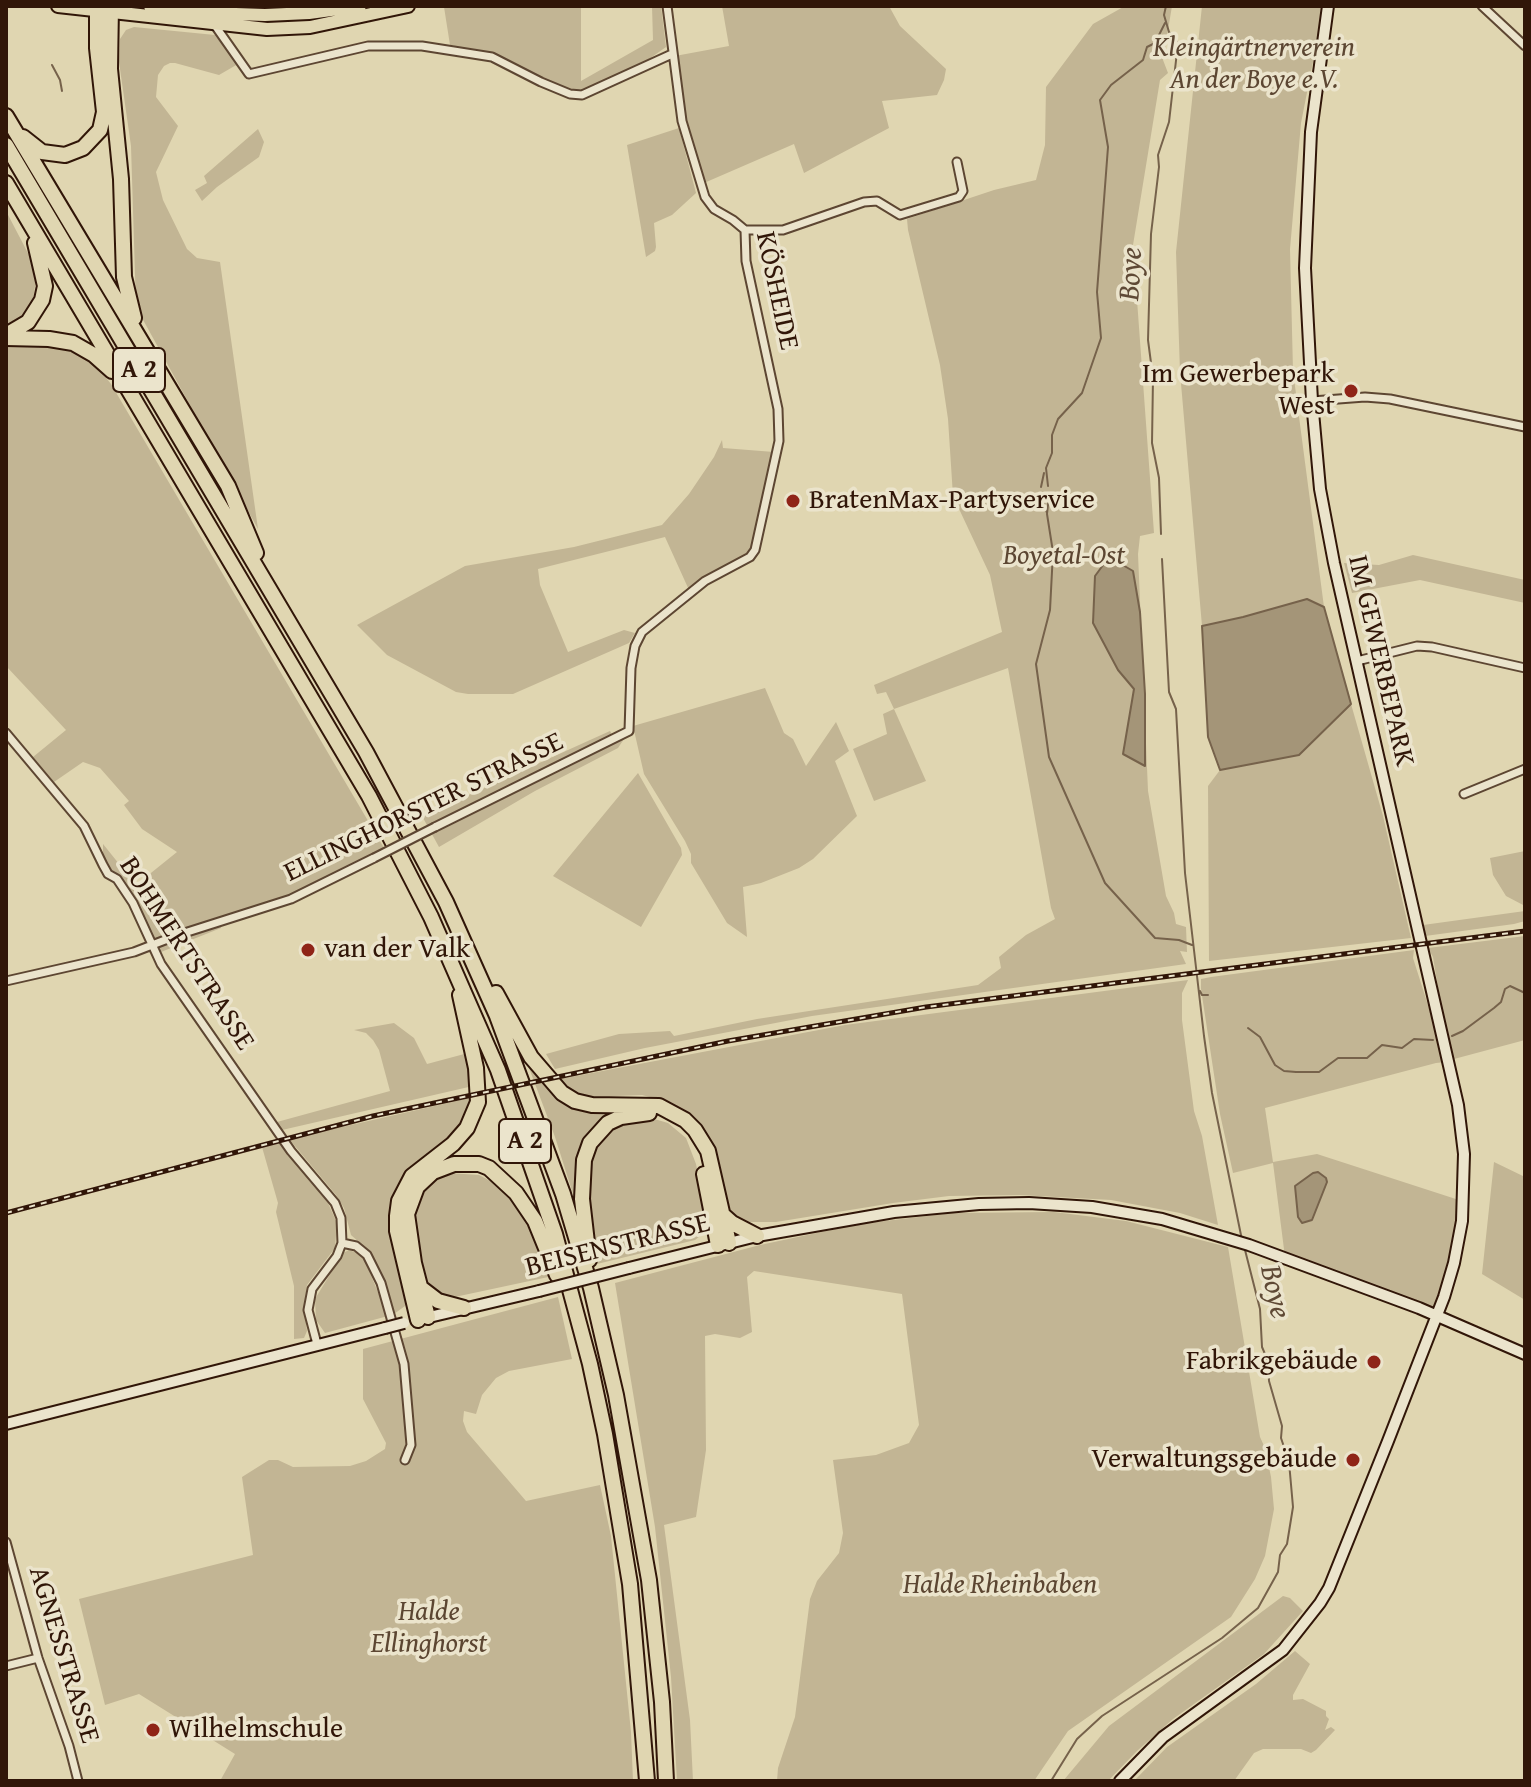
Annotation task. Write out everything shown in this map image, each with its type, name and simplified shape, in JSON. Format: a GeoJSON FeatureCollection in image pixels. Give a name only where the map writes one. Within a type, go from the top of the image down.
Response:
{"type":"FeatureCollection","features":[{"type":"Feature","properties":{"kind":"highway"},"geometry":{"type":"LineString","coordinates":[[6,109],[25,139],[42,152],[65,155],[90,143],[100,130],[104,112],[97,48],[104,9]]}},
{"type":"Feature","properties":{"kind":"highway"},"geometry":{"type":"LineString","coordinates":[[104,9],[121,179],[124,277],[129,305],[143,345]]}},
{"type":"Feature","properties":{"kind":"highway"},"geometry":{"type":"LineString","coordinates":[[6,116],[228,486],[272,594]]}},
{"type":"Feature","properties":{"kind":"highway","name":"A 2"},"geometry":{"type":"LineString","coordinates":[[6,145],[366,752],[470,953],[540,1129],[591,1288],[619,1407],[641,1521],[661,1687],[666,1781]]}},
{"type":"Feature","properties":{"kind":"highway","name":"A 2"},"geometry":{"type":"LineString","coordinates":[[6,183],[369,796],[453,963],[524,1138],[580,1325],[605,1434],[626,1556],[647,1781]]}},
{"type":"Feature","properties":{"kind":"highway"},"geometry":{"type":"LineString","coordinates":[[6,337],[28,322],[37,311],[45,286],[28,219]]}},
{"type":"Feature","properties":{"kind":"highway"},"geometry":{"type":"LineString","coordinates":[[6,337],[73,343],[94,355],[123,380]]}},
{"type":"Feature","properties":{"kind":"highway"},"geometry":{"type":"LineString","coordinates":[[470,953],[485,967],[531,1057],[562,1093],[575,1101],[592,1105],[659,1106],[685,1120],[695,1130],[708,1151],[723,1215],[724,1244]]}},
{"type":"Feature","properties":{"kind":"highway"},"geometry":{"type":"LineString","coordinates":[[417,1320],[397,1231],[399,1201],[412,1176],[453,1144],[467,1128],[478,1102],[476,1068],[453,963]]}},
{"type":"Feature","properties":{"kind":"highway"},"geometry":{"type":"LineString","coordinates":[[591,1288],[582,1199],[584,1160],[590,1143],[598,1133],[608,1123],[621,1117],[638,1113],[655,1114],[673,1121],[686,1133],[700,1157],[724,1244]]}},
{"type":"Feature","properties":{"kind":"highway"},"geometry":{"type":"LineString","coordinates":[[417,1320],[421,1288],[407,1214],[417,1187],[433,1172],[454,1164],[479,1164],[508,1184],[535,1221],[567,1304],[580,1325]]}},
{"type":"Feature","properties":{"kind":"highway"},"geometry":{"type":"LineString","coordinates":[[723,1215],[757,1236]]}},
{"type":"Feature","properties":{"kind":"highway"},"geometry":{"type":"LineString","coordinates":[[421,1288],[438,1301],[464,1308]]}},
{"type":"Feature","properties":{"kind":"main road"},"geometry":{"type":"LineString","coordinates":[[58,6],[267,29],[310,27],[408,6]]}},
{"type":"Feature","properties":{"kind":"main road"},"geometry":{"type":"LineString","coordinates":[[155,6],[230,15],[265,15],[360,6]]}},
{"type":"Feature","properties":{"kind":"street","name":"KÖSHEIDE"},"geometry":{"type":"LineString","coordinates":[[667,6],[682,121],[705,197],[714,209],[745,230],[746,261],[780,423],[779,441],[754,554]]}},
{"type":"Feature","properties":{"kind":"street","name":"IM GEWERBEPARK"},"geometry":{"type":"LineString","coordinates":[[1120,1781],[1163,1737],[1283,1650],[1320,1603],[1329,1588],[1436,1315],[1454,1263],[1462,1221],[1465,1188],[1462,1129],[1325,518],[1312,401],[1305,268],[1307,186],[1315,92],[1328,6]]}},
{"type":"Feature","properties":{"kind":"street"},"geometry":{"type":"LineString","coordinates":[[1482,6],[1525,46]]}},
{"type":"Feature","properties":{"kind":"street"},"geometry":{"type":"LineString","coordinates":[[214,24],[249,74],[368,46],[422,46],[492,57],[541,82],[570,94],[582,95],[672,54]]}},
{"type":"Feature","properties":{"kind":"street"},"geometry":{"type":"LineString","coordinates":[[745,230],[783,230],[864,202],[877,201],[900,215],[959,197],[963,191],[957,162]]}},
{"type":"Feature","properties":{"kind":"street"},"geometry":{"type":"LineString","coordinates":[[1312,401],[1365,397],[1390,399],[1525,427]]}},
{"type":"Feature","properties":{"kind":"street","name":"ELLINGHORSTER STRASSE"},"geometry":{"type":"LineString","coordinates":[[6,981],[114,958],[291,899],[629,731],[631,668],[635,646],[642,632],[705,581],[754,554]]}},
{"type":"Feature","properties":{"kind":"street"},"geometry":{"type":"LineString","coordinates":[[1357,661],[1417,646],[1525,668]]}},
{"type":"Feature","properties":{"kind":"street","name":"BOHMERTSTRASSE"},"geometry":{"type":"LineString","coordinates":[[6,733],[84,826],[108,874],[117,879],[133,903],[151,945],[291,1151],[335,1203],[341,1218],[342,1243]]}},
{"type":"Feature","properties":{"kind":"street"},"geometry":{"type":"LineString","coordinates":[[1464,794],[1525,769]]}},
{"type":"Feature","properties":{"kind":"street","name":"BEISENSTRASSE"},"geometry":{"type":"LineString","coordinates":[[6,1424],[757,1236],[923,1208],[1029,1203],[1126,1212],[1194,1227],[1436,1315],[1525,1354]]}},
{"type":"Feature","properties":{"kind":"street"},"geometry":{"type":"LineString","coordinates":[[317,1344],[308,1310],[312,1289],[337,1256],[342,1243],[356,1246],[367,1255],[381,1283],[404,1364],[411,1445],[405,1460]]}},
{"type":"Feature","properties":{"kind":"street","name":"AGNESSTRASSE"},"geometry":{"type":"LineString","coordinates":[[6,1542],[38,1658],[78,1781]]}},
{"type":"Feature","properties":{"kind":"street"},"geometry":{"type":"LineString","coordinates":[[6,1666],[38,1658]]}},
{"type":"Feature","properties":{"kind":"green space"},"geometry":{"type":"Polygon","coordinates":[[[581,6],[581,81],[653,40],[652,6],[661,6],[666,47],[592,89],[579,92],[567,90],[494,54],[450,45],[444,7],[581,6]]]}},
{"type":"Feature","properties":{"kind":"green space"},"geometry":{"type":"Polygon","coordinates":[[[722,6],[889,6],[900,26],[946,69],[944,80],[937,95],[882,101],[889,128],[804,173],[794,144],[704,183],[687,123],[675,56],[729,46],[722,6]]]}},
{"type":"Feature","properties":{"kind":"green space","name":"Boyetal-Ost"},"geometry":{"type":"Polygon","coordinates":[[[1125,6],[1172,6],[1163,60],[1168,73],[1160,80],[1133,245],[1154,533],[1140,536],[1138,554],[1148,791],[1166,896],[1176,924],[1186,927],[1187,952],[1180,951],[1186,964],[812,1016],[555,1069],[546,1054],[619,1034],[670,1031],[674,1036],[757,1019],[978,985],[1001,968],[999,957],[1026,935],[1055,919],[1008,668],[894,709],[886,692],[877,694],[874,685],[1002,632],[990,575],[953,496],[948,419],[940,365],[907,219],[994,190],[1036,180],[1045,145],[1046,87],[1093,24],[1125,6]]]}},
{"type":"Feature","properties":{"kind":"green space","name":"Kleingärtnerverein An der Boye e.V."},"geometry":{"type":"Polygon","coordinates":[[[1202,6],[1324,6],[1301,123],[1290,249],[1293,371],[1324,607],[1307,599],[1202,626],[1180,372],[1176,252],[1202,6]]]}},
{"type":"Feature","properties":{"kind":"green space"},"geometry":{"type":"Polygon","coordinates":[[[134,27],[215,35],[238,64],[219,75],[175,63],[164,66],[158,75],[156,97],[178,126],[156,172],[163,200],[187,249],[197,258],[220,262],[258,529],[136,307],[131,146],[119,62],[120,39],[126,30],[134,27]]]}},
{"type":"Feature","properties":{"kind":"green space"},"geometry":{"type":"Polygon","coordinates":[[[679,128],[696,193],[672,215],[654,223],[656,247],[646,257],[627,145],[679,128]]]}},
{"type":"Feature","properties":{"kind":"green space"},"geometry":{"type":"Polygon","coordinates":[[[258,129],[264,142],[259,157],[202,201],[195,190],[207,183],[204,176],[258,129]]]}},
{"type":"Feature","properties":{"kind":"green space"},"geometry":{"type":"Polygon","coordinates":[[[6,211],[30,257],[36,280],[31,312],[6,327],[6,211]]]}},
{"type":"Feature","properties":{"kind":"green space"},"geometry":{"type":"Polygon","coordinates":[[[49,344],[71,349],[92,360],[111,384],[384,848],[288,897],[222,918],[221,928],[161,952],[150,938],[143,918],[103,865],[103,844],[136,885],[177,852],[142,829],[124,805],[129,801],[100,768],[83,762],[54,782],[33,757],[66,730],[6,666],[6,345],[49,344]]]}},
{"type":"Feature","properties":{"kind":"green space"},"geometry":{"type":"Polygon","coordinates":[[[722,440],[723,448],[774,452],[752,547],[743,558],[704,578],[689,590],[665,537],[538,569],[540,585],[568,652],[624,630],[635,633],[629,643],[513,694],[468,694],[456,692],[387,655],[357,625],[465,566],[574,547],[662,525],[689,494],[722,440]]]}},
{"type":"Feature","properties":{"kind":"green space"},"geometry":{"type":"Polygon","coordinates":[[[1413,555],[1525,580],[1525,603],[1420,580],[1352,593],[1344,563],[1379,565],[1413,555]]]}},
{"type":"Feature","properties":{"kind":"green space"},"geometry":{"type":"Polygon","coordinates":[[[765,688],[784,733],[793,739],[806,766],[836,722],[849,751],[835,761],[857,816],[813,859],[799,868],[743,887],[747,937],[727,923],[691,863],[685,841],[644,774],[633,726],[765,688]]]}},
{"type":"Feature","properties":{"kind":"green space"},"geometry":{"type":"Polygon","coordinates":[[[1351,704],[1383,816],[1411,938],[1209,961],[1208,786],[1220,770],[1299,755],[1351,704]]]}},
{"type":"Feature","properties":{"kind":"green space"},"geometry":{"type":"Polygon","coordinates":[[[894,709],[926,781],[874,801],[853,749],[887,734],[883,714],[894,709]]]}},
{"type":"Feature","properties":{"kind":"green space"},"geometry":{"type":"Polygon","coordinates":[[[610,731],[615,740],[624,739],[618,748],[535,791],[439,847],[422,816],[610,731]]]}},
{"type":"Feature","properties":{"kind":"green space"},"geometry":{"type":"Polygon","coordinates":[[[638,773],[681,848],[682,855],[641,927],[553,876],[638,773]]]}},
{"type":"Feature","properties":{"kind":"green space"},"geometry":{"type":"Polygon","coordinates":[[[1525,851],[1525,906],[1506,896],[1493,875],[1490,858],[1525,851]]]}},
{"type":"Feature","properties":{"kind":"green space"},"geometry":{"type":"Polygon","coordinates":[[[1525,911],[1525,921],[1514,924],[1424,934],[1423,925],[1525,911]]]}},
{"type":"Feature","properties":{"kind":"green space"},"geometry":{"type":"Polygon","coordinates":[[[1525,936],[1525,1040],[1450,1062],[1433,957],[1428,948],[1525,936]]]}},
{"type":"Feature","properties":{"kind":"green space"},"geometry":{"type":"Polygon","coordinates":[[[1414,950],[1413,958],[1446,1062],[1265,1108],[1273,1162],[1317,1154],[1462,1201],[1461,1221],[1435,1314],[1285,1257],[1273,1163],[1233,1173],[1220,1114],[1201,989],[1201,979],[1211,977],[1414,950]]]}},
{"type":"Feature","properties":{"kind":"green space"},"geometry":{"type":"Polygon","coordinates":[[[1188,980],[1182,993],[1182,1020],[1194,1111],[1202,1136],[1218,1225],[1180,1213],[1111,1200],[1020,1195],[949,1196],[776,1222],[746,1222],[726,1206],[700,1127],[689,1114],[672,1103],[642,1095],[590,1097],[576,1094],[569,1091],[560,1079],[845,1025],[1188,980]]]}},
{"type":"Feature","properties":{"kind":"green space"},"geometry":{"type":"Polygon","coordinates":[[[394,1023],[414,1038],[427,1064],[468,1053],[473,1086],[282,1130],[277,1122],[390,1091],[379,1050],[366,1033],[354,1030],[394,1023]]]}},
{"type":"Feature","properties":{"kind":"green space"},"geometry":{"type":"Polygon","coordinates":[[[520,1044],[558,1094],[635,1108],[597,1128],[579,1213],[555,1137],[520,1044]]]}},
{"type":"Feature","properties":{"kind":"green space"},"geometry":{"type":"Polygon","coordinates":[[[474,1097],[467,1122],[408,1175],[405,1306],[394,1314],[369,1251],[351,1235],[344,1208],[289,1139],[474,1097]]]}},
{"type":"Feature","properties":{"kind":"green space"},"geometry":{"type":"Polygon","coordinates":[[[644,1116],[668,1123],[686,1138],[696,1164],[707,1219],[703,1220],[704,1233],[695,1240],[597,1264],[590,1235],[587,1179],[593,1149],[611,1126],[644,1116]]]}},
{"type":"Feature","properties":{"kind":"green space"},"geometry":{"type":"Polygon","coordinates":[[[280,1141],[328,1203],[337,1223],[335,1248],[307,1285],[304,1308],[307,1331],[304,1338],[294,1339],[294,1286],[276,1212],[278,1203],[262,1147],[280,1141]]]}},
{"type":"Feature","properties":{"kind":"green space"},"geometry":{"type":"Polygon","coordinates":[[[1494,1162],[1525,1177],[1525,1300],[1482,1274],[1494,1162]]]}},
{"type":"Feature","properties":{"kind":"green space"},"geometry":{"type":"Polygon","coordinates":[[[448,1173],[479,1175],[504,1188],[531,1222],[553,1276],[450,1298],[436,1293],[426,1282],[418,1250],[414,1208],[426,1182],[448,1173]]]}},
{"type":"Feature","properties":{"kind":"green space","name":"Halde Rheinbaben"},"geometry":{"type":"Polygon","coordinates":[[[1054,1212],[1126,1221],[1228,1247],[1260,1437],[1271,1477],[1274,1509],[1265,1556],[1255,1579],[1231,1617],[1068,1731],[1034,1781],[777,1781],[778,1768],[795,1717],[810,1599],[817,1581],[839,1553],[843,1533],[833,1460],[876,1455],[909,1443],[919,1425],[902,1294],[754,1271],[747,1277],[752,1332],[740,1338],[715,1334],[705,1336],[706,1450],[696,1517],[664,1525],[690,1720],[693,1781],[677,1781],[671,1677],[655,1527],[615,1283],[760,1245],[859,1224],[953,1213],[1054,1212]]]}},
{"type":"Feature","properties":{"kind":"green space"},"geometry":{"type":"Polygon","coordinates":[[[349,1250],[360,1254],[365,1261],[388,1316],[325,1333],[316,1320],[315,1299],[343,1253],[349,1250]]]}},
{"type":"Feature","properties":{"kind":"green space","name":"Halde Ellinghorst"},"geometry":{"type":"Polygon","coordinates":[[[558,1297],[572,1359],[509,1371],[496,1378],[482,1395],[476,1414],[464,1411],[463,1421],[467,1432],[526,1501],[600,1485],[611,1536],[633,1781],[220,1781],[235,1754],[139,1694],[105,1705],[79,1599],[253,1555],[242,1477],[269,1460],[278,1460],[293,1467],[350,1466],[366,1461],[385,1449],[386,1443],[363,1399],[363,1349],[558,1297]]]}},
{"type":"Feature","properties":{"kind":"green space"},"geometry":{"type":"Polygon","coordinates":[[[1283,1596],[1290,1598],[1303,1611],[1264,1654],[1173,1719],[1108,1781],[1063,1781],[1109,1726],[1283,1596]]]}},
{"type":"Feature","properties":{"kind":"green space"},"geometry":{"type":"Polygon","coordinates":[[[1295,1651],[1310,1664],[1293,1700],[1303,1699],[1326,1711],[1329,1719],[1325,1730],[1331,1727],[1335,1730],[1316,1750],[1311,1753],[1301,1749],[1263,1749],[1254,1753],[1234,1781],[1134,1781],[1167,1747],[1256,1684],[1295,1651]]]}},
{"type":"Feature","properties":{"kind":"shaded area"},"geometry":{"type":"Polygon","coordinates":[[[1109,557],[1133,571],[1140,612],[1145,766],[1123,754],[1134,689],[1118,670],[1093,623],[1095,576],[1109,557]]]}},
{"type":"Feature","properties":{"kind":"shaded area"},"geometry":{"type":"Polygon","coordinates":[[[1307,599],[1324,607],[1351,704],[1299,755],[1220,770],[1208,737],[1202,626],[1307,599]]]}},
{"type":"Feature","properties":{"kind":"shaded area"},"geometry":{"type":"Polygon","coordinates":[[[1318,1172],[1327,1182],[1312,1220],[1302,1223],[1298,1217],[1295,1186],[1318,1172]]]}},
{"type":"Feature","properties":{"kind":"waterway","name":"Boye"},"geometry":{"type":"LineString","coordinates":[[1161,534],[1159,478],[1152,443],[1153,378],[1148,340],[1151,234],[1158,155],[1169,122],[1178,43],[1169,32],[1164,15],[1166,6]]}},
{"type":"Feature","properties":{"kind":"waterway","name":"Boye"},"geometry":{"type":"LineString","coordinates":[[1048,486],[1046,468],[1052,453],[1052,435],[1058,419],[1082,393],[1101,338],[1097,292],[1108,147],[1100,100],[1111,85],[1143,60],[1147,47],[1155,43],[1165,23]]}},
{"type":"Feature","properties":{"kind":"waterway"},"geometry":{"type":"LineString","coordinates":[[52,65],[62,91]]}},
{"type":"Feature","properties":{"kind":"waterway","name":"Boye"},"geometry":{"type":"LineString","coordinates":[[1041,487],[1044,473]]}},
{"type":"Feature","properties":{"kind":"waterway","name":"Boye"},"geometry":{"type":"LineString","coordinates":[[1049,496],[1047,514],[1053,552],[1050,610],[1036,664],[1049,757],[1105,883],[1155,938],[1179,940],[1192,945]]}},
{"type":"Feature","properties":{"kind":"waterway","name":"Boye"},"geometry":{"type":"LineString","coordinates":[[1042,497],[1047,513]]}},
{"type":"Feature","properties":{"kind":"waterway","name":"Boye"},"geometry":{"type":"LineString","coordinates":[[1162,559],[1169,692],[1176,709],[1185,873],[1204,1036],[1212,1093],[1242,1240]]}},
{"type":"Feature","properties":{"kind":"waterway"},"geometry":{"type":"LineString","coordinates":[[1452,1036],[1501,1002],[1505,989],[1510,986],[1525,993]]}},
{"type":"Feature","properties":{"kind":"waterway","name":"Boye"},"geometry":{"type":"LineString","coordinates":[[1200,991],[1202,995],[1208,995]]}},
{"type":"Feature","properties":{"kind":"waterway"},"geometry":{"type":"LineString","coordinates":[[1248,1028],[1260,1037],[1275,1065],[1284,1071],[1296,1072],[1319,1072],[1338,1058],[1367,1058],[1382,1045],[1402,1048],[1414,1039],[1433,1040]]}},
{"type":"Feature","properties":{"kind":"waterway","name":"Boye"},"geometry":{"type":"LineString","coordinates":[[1051,1781],[1077,1739],[1102,1716],[1222,1638],[1258,1608],[1278,1572],[1280,1555],[1287,1544],[1293,1507],[1289,1462],[1269,1381],[1268,1361],[1262,1347],[1260,1309],[1245,1250]]}},
{"type":"Feature","properties":{"kind":"railway"},"geometry":{"type":"LineString","coordinates":[[6,1213],[373,1116],[728,1041],[926,1007],[1525,931]]}},
{"type":"Feature","properties":{"kind":"place","name":"Im Gewerbepark West"},"geometry":{"type":"Point","coordinates":[1351,391]}},
{"type":"Feature","properties":{"kind":"place","name":"BratenMax-Partyservice"},"geometry":{"type":"Point","coordinates":[793,501]}},
{"type":"Feature","properties":{"kind":"place","name":"van der Valk"},"geometry":{"type":"Point","coordinates":[308,950]}},
{"type":"Feature","properties":{"kind":"place","name":"Fabrikgebäude"},"geometry":{"type":"Point","coordinates":[1374,1362]}},
{"type":"Feature","properties":{"kind":"place","name":"Verwaltungsgebäude"},"geometry":{"type":"Point","coordinates":[1353,1460]}},
{"type":"Feature","properties":{"kind":"place","name":"Wilhelmschule"},"geometry":{"type":"Point","coordinates":[153,1730]}}]}
